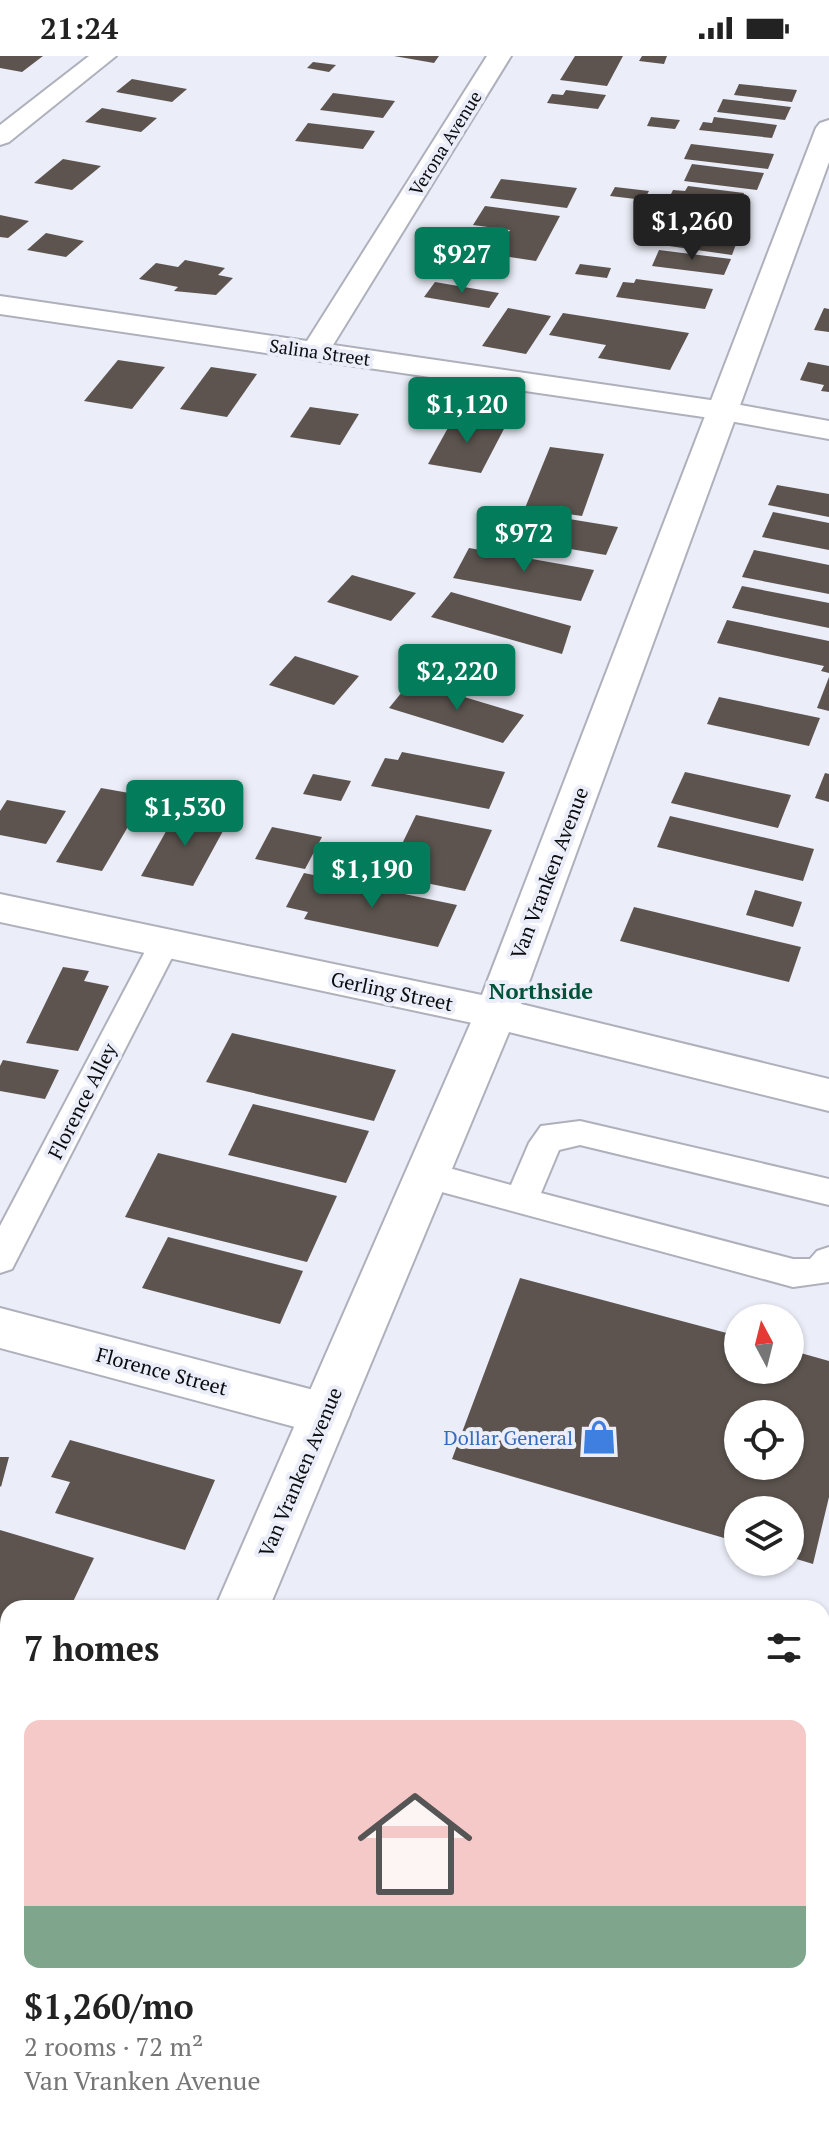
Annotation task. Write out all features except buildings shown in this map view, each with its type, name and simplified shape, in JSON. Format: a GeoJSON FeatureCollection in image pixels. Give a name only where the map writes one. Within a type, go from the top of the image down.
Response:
{"type":"FeatureCollection","features":[{"type":"Feature","properties":{"kind":"street"},"geometry":{"type":"LineString","coordinates":[[0,137],[104,56]]}},
{"type":"Feature","properties":{"kind":"street","name":"Verona Avenue"},"geometry":{"type":"LineString","coordinates":[[315,351],[499,56]]}},
{"type":"Feature","properties":{"kind":"street","name":"Van Vranken Avenue"},"geometry":{"type":"LineString","coordinates":[[245,1600],[496,1013],[829,128]]}},
{"type":"Feature","properties":{"kind":"street","name":"Salina Street"},"geometry":{"type":"LineString","coordinates":[[0,305],[724,411],[829,430]]}},
{"type":"Feature","properties":{"kind":"street","name":"Gerling Street"},"geometry":{"type":"LineString","coordinates":[[0,908],[496,1013],[829,1095]]}},
{"type":"Feature","properties":{"kind":"street","name":"Florence Street"},"geometry":{"type":"LineString","coordinates":[[0,1328],[325,1414]]}},
{"type":"Feature","properties":{"kind":"lane","name":"Florence Alley"},"geometry":{"type":"LineString","coordinates":[[0,1259],[165,942]]}},
{"type":"Feature","properties":{"kind":"lane"},"geometry":{"type":"LineString","coordinates":[[521,1201],[545,1143],[553,1135],[580,1133],[829,1192]]}},
{"type":"Feature","properties":{"kind":"lane"},"geometry":{"type":"LineString","coordinates":[[427,1175],[793,1273],[818,1272],[829,1261]]}},
{"type":"Feature","properties":{"kind":"place","name":"Dollar General"},"geometry":{"type":"Point","coordinates":[599,1437]}},
{"type":"Feature","properties":{"kind":"district","name":"Northside"},"geometry":{"type":"Point","coordinates":[541,990]}}]}
